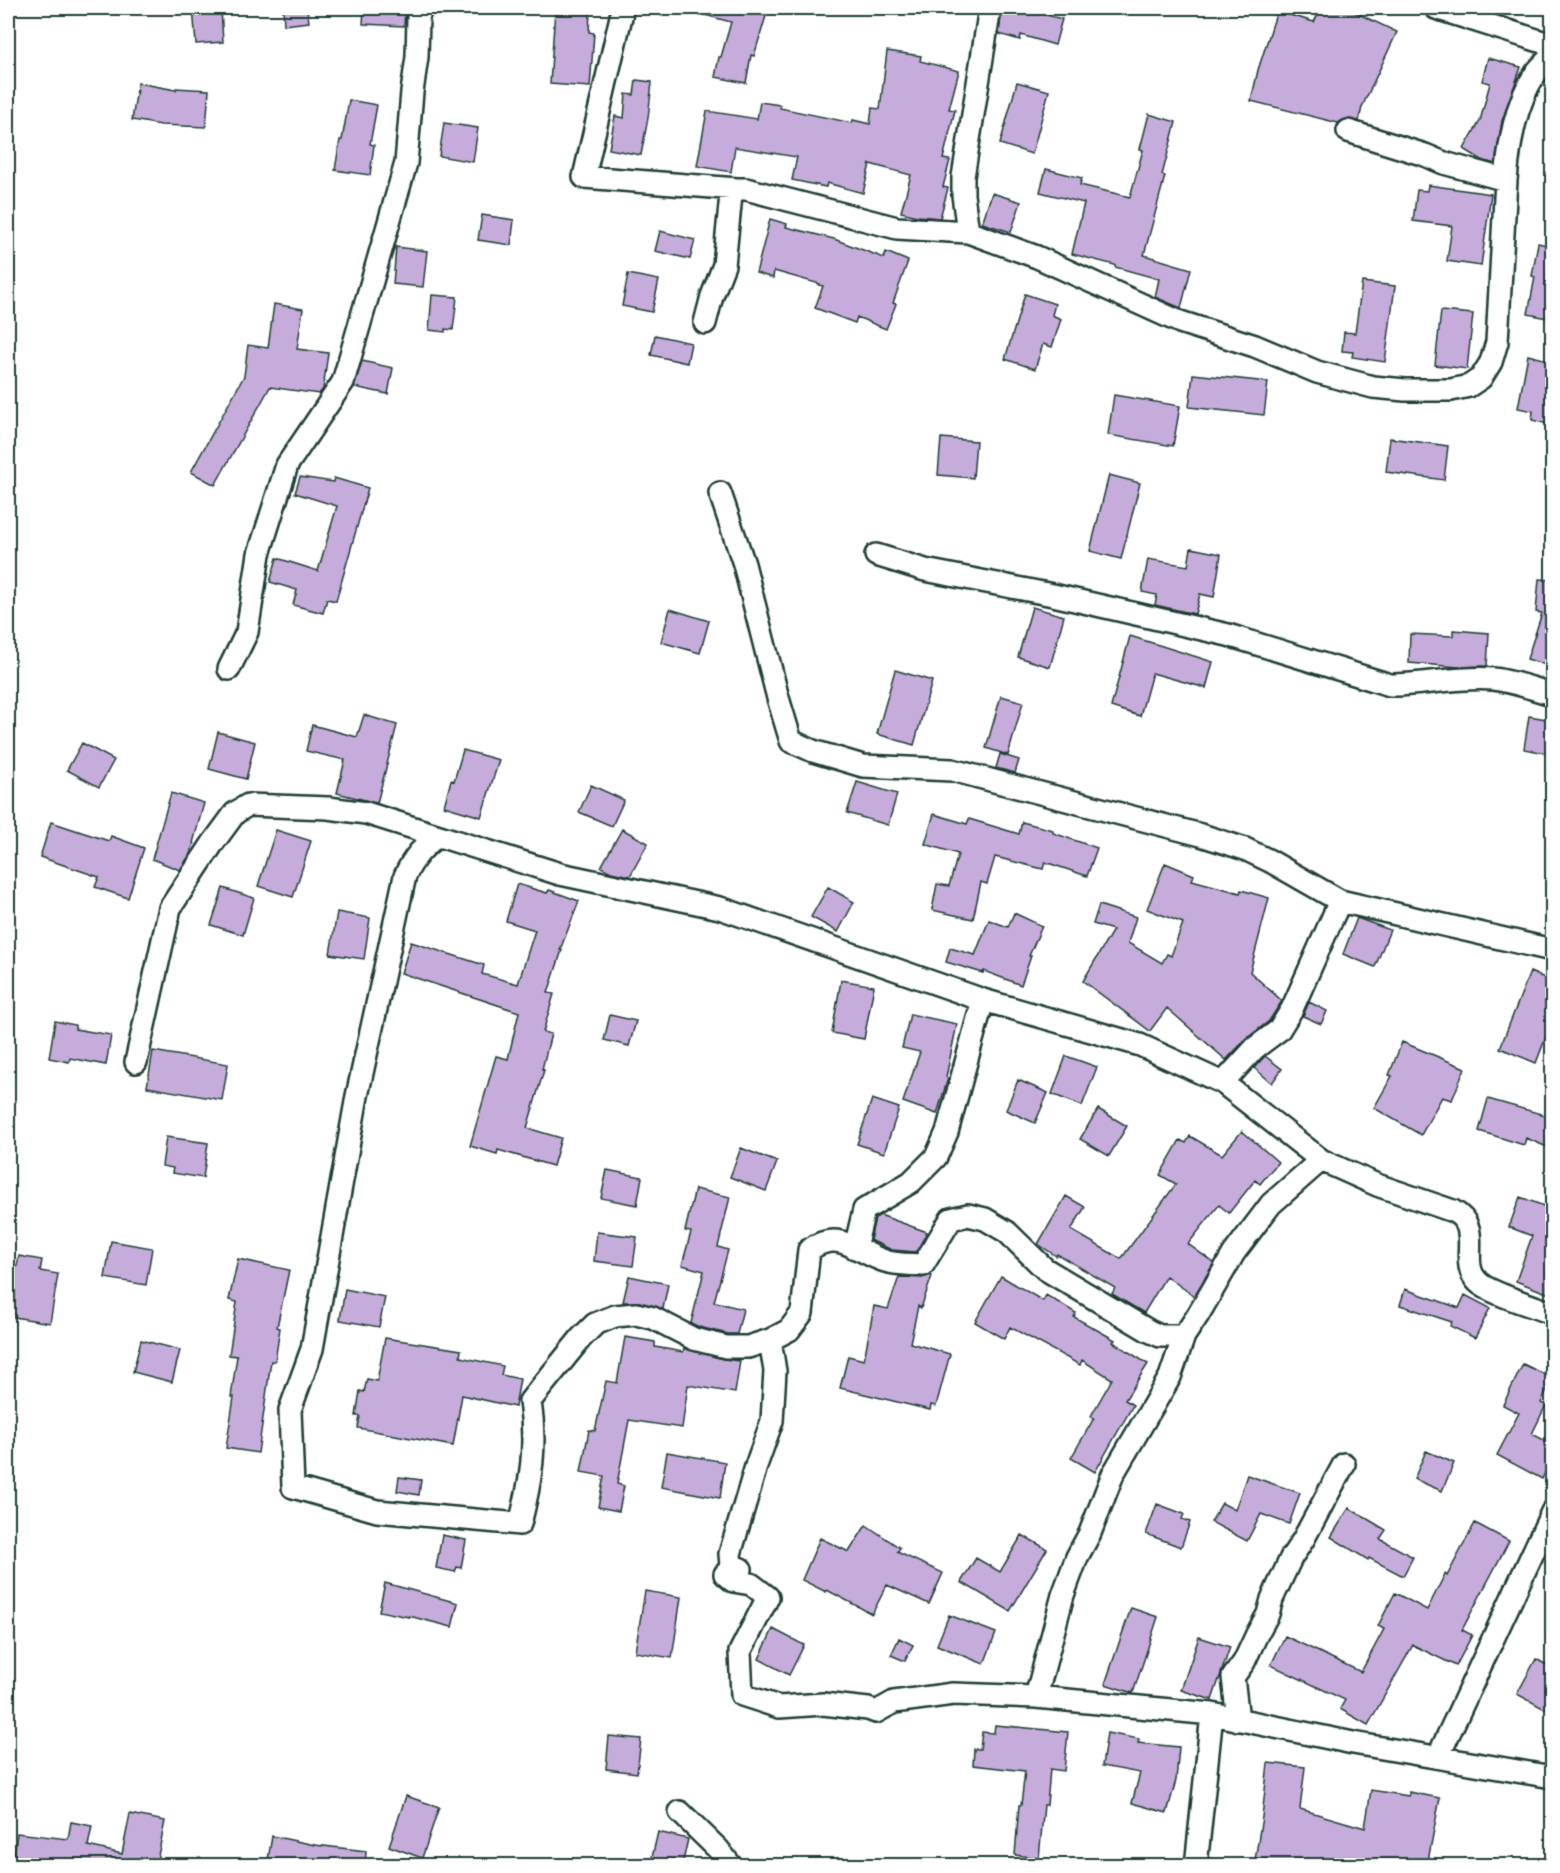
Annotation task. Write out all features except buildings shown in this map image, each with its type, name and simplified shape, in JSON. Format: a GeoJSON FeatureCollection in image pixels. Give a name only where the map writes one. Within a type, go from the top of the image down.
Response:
{"type":"FeatureCollection","features":[{"type":"Feature","properties":{"kind":"street"},"geometry":{"type":"LineString","coordinates":[[229,669],[247,632],[259,554],[287,465],[343,382],[406,163],[417,57],[418,18],[421,8]]}},
{"type":"Feature","properties":{"kind":"street"},"geometry":{"type":"LineString","coordinates":[[623,8],[584,177],[746,189],[897,228],[968,232],[1037,257],[1180,322],[1255,346],[1317,372],[1373,387],[1405,390],[1451,390],[1469,386],[1481,378],[1491,362],[1497,342],[1506,180],[1514,128],[1525,92],[1537,72],[1552,56]]}},
{"type":"Feature","properties":{"kind":"street"},"geometry":{"type":"LineString","coordinates":[[968,232],[963,177],[990,8]]}},
{"type":"Feature","properties":{"kind":"street"},"geometry":{"type":"LineString","coordinates":[[1436,8],[1552,45]]}},
{"type":"Feature","properties":{"kind":"street"},"geometry":{"type":"LineString","coordinates":[[1348,131],[1444,163],[1506,180]]}},
{"type":"Feature","properties":{"kind":"street"},"geometry":{"type":"LineString","coordinates":[[705,323],[724,265],[731,195],[737,189]]}},
{"type":"Feature","properties":{"kind":"street"},"geometry":{"type":"LineString","coordinates":[[720,493],[744,564],[791,741],[813,751],[863,766],[952,770],[1201,835],[1245,849],[1340,901],[1552,950]]}},
{"type":"Feature","properties":{"kind":"street"},"geometry":{"type":"LineString","coordinates":[[876,555],[925,570],[1053,595],[1228,635],[1390,685],[1479,678],[1495,679],[1552,694]]}},
{"type":"Feature","properties":{"kind":"street"},"geometry":{"type":"LineString","coordinates":[[136,1062],[170,908],[235,813],[248,806],[347,810],[366,813],[560,874],[720,908],[983,1000],[1140,1045],[1223,1083],[1321,1160],[1377,1185],[1464,1216],[1469,1229],[1470,1267],[1476,1281],[1488,1289],[1552,1313]]}},
{"type":"Feature","properties":{"kind":"street"},"geometry":{"type":"LineString","coordinates":[[437,836],[412,860],[405,876],[357,1096],[312,1349],[290,1410],[293,1487],[377,1511],[520,1524],[530,1485],[534,1429],[531,1401],[581,1338],[595,1324],[615,1316],[636,1314],[653,1318],[694,1339],[726,1347],[748,1347],[770,1340],[789,1329],[802,1312],[809,1250],[820,1242],[840,1240],[886,1262],[923,1265],[951,1220],[968,1215],[985,1219],[1007,1232],[1045,1269],[1149,1331],[1160,1336],[1184,1336]]}},
{"type":"Feature","properties":{"kind":"street"},"geometry":{"type":"LineString","coordinates":[[1223,1083],[1255,1048],[1280,1030],[1292,1009],[1340,901]]}},
{"type":"Feature","properties":{"kind":"street"},"geometry":{"type":"LineString","coordinates":[[855,1248],[864,1210],[911,1182],[936,1157],[947,1132],[983,1000]]}},
{"type":"Feature","properties":{"kind":"street"},"geometry":{"type":"LineString","coordinates":[[1036,1697],[1063,1595],[1077,1557],[1090,1533],[1113,1474],[1170,1377],[1184,1336],[1234,1253],[1271,1204],[1321,1160]]}},
{"type":"Feature","properties":{"kind":"street"},"geometry":{"type":"LineString","coordinates":[[770,1340],[775,1371],[772,1421],[730,1554],[730,1564],[741,1569],[724,1574],[734,1581],[752,1584],[768,1597],[740,1653],[742,1695],[779,1707],[823,1704],[876,1712],[894,1701],[953,1694],[1036,1697],[1212,1714],[1353,1743],[1552,1777]]}},
{"type":"Feature","properties":{"kind":"street"},"geometry":{"type":"LineString","coordinates":[[1238,1720],[1233,1677],[1244,1662],[1269,1614],[1272,1599],[1291,1558],[1304,1540],[1344,1464]]}},
{"type":"Feature","properties":{"kind":"street"},"geometry":{"type":"LineString","coordinates":[[1438,1757],[1552,1512]]}},
{"type":"Feature","properties":{"kind":"street"},"geometry":{"type":"LineString","coordinates":[[1196,1866],[1212,1714]]}},
{"type":"Feature","properties":{"kind":"street"},"geometry":{"type":"LineString","coordinates":[[680,1812],[718,1849],[731,1866]]}}]}
